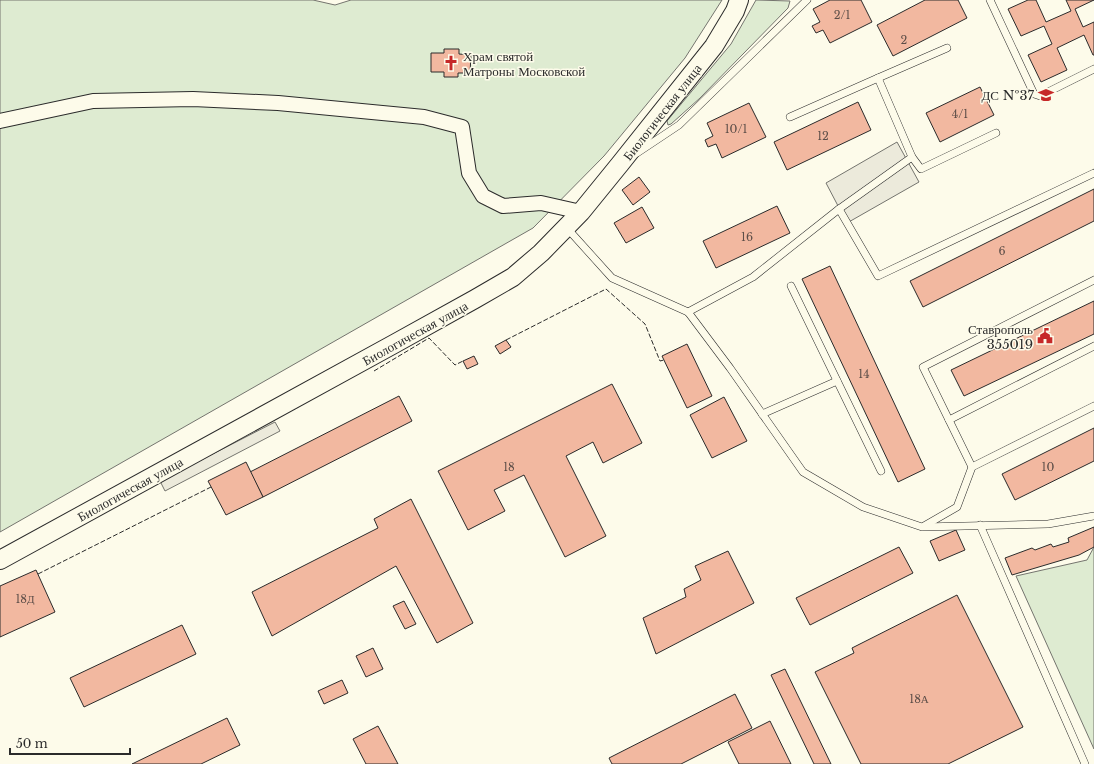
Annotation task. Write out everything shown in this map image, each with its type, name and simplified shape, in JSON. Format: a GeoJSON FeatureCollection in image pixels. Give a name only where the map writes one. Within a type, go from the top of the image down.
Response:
{"type":"FeatureCollection","features":[{"type":"Feature","properties":{"kind":"street","name":"Биологическая улица"},"geometry":{"type":"LineString","coordinates":[[0,560],[475,300],[513,277],[541,253],[581,212],[714,46],[735,12],[739,0]]}},
{"type":"Feature","properties":{"kind":"street"},"geometry":{"type":"LineString","coordinates":[[2,120],[93,101],[193,99],[278,103],[424,117],[462,127],[469,173],[483,196],[503,206],[541,203],[581,212]]}},
{"type":"Feature","properties":{"kind":"lane"},"geometry":{"type":"LineString","coordinates":[[620,164],[679,125],[808,0]]}},
{"type":"Feature","properties":{"kind":"lane"},"geometry":{"type":"LineString","coordinates":[[990,0],[1034,94],[1040,96],[1094,69]]}},
{"type":"Feature","properties":{"kind":"lane"},"geometry":{"type":"LineString","coordinates":[[790,117],[947,48]]}},
{"type":"Feature","properties":{"kind":"lane"},"geometry":{"type":"LineString","coordinates":[[878,78],[912,157],[921,169],[996,133]]}},
{"type":"Feature","properties":{"kind":"lane"},"geometry":{"type":"LineString","coordinates":[[688,312],[753,277],[839,209],[912,157]]}},
{"type":"Feature","properties":{"kind":"lane"},"geometry":{"type":"LineString","coordinates":[[839,209],[878,276],[1094,173]]}},
{"type":"Feature","properties":{"kind":"lane"},"geometry":{"type":"LineString","coordinates":[[566,227],[612,278],[688,312],[803,472],[862,507],[922,527],[1048,524],[1094,516]]}},
{"type":"Feature","properties":{"kind":"lane"},"geometry":{"type":"LineString","coordinates":[[972,467],[923,367],[1094,280]]}},
{"type":"Feature","properties":{"kind":"lane"},"geometry":{"type":"LineString","coordinates":[[791,286],[881,471]]}},
{"type":"Feature","properties":{"kind":"lane"},"geometry":{"type":"LineString","coordinates":[[949,420],[1094,346]]}},
{"type":"Feature","properties":{"kind":"lane"},"geometry":{"type":"LineString","coordinates":[[762,414],[837,381]]}},
{"type":"Feature","properties":{"kind":"lane"},"geometry":{"type":"LineString","coordinates":[[922,527],[957,507],[972,467],[1094,406]]}},
{"type":"Feature","properties":{"kind":"lane"},"geometry":{"type":"LineString","coordinates":[[980,525],[1085,764]]}},
{"type":"Feature","properties":{"kind":"green space"},"geometry":{"type":"Polygon","coordinates":[[[0,0],[313,0],[335,5],[351,0],[722,0],[685,58],[604,156],[533,228],[0,532],[0,0]]]}},
{"type":"Feature","properties":{"kind":"green space"},"geometry":{"type":"Polygon","coordinates":[[[756,0],[790,1],[788,8],[700,98],[668,125],[667,121],[731,44],[756,0]]]}},
{"type":"Feature","properties":{"kind":"green space"},"geometry":{"type":"Polygon","coordinates":[[[1094,547],[1094,749],[1016,576],[1087,560],[1094,547]]]}},
{"type":"Feature","properties":{"kind":"shaded area"},"geometry":{"type":"Polygon","coordinates":[[[897,142],[919,182],[847,223],[826,183],[897,142]]]}},
{"type":"Feature","properties":{"kind":"shaded area"},"geometry":{"type":"Polygon","coordinates":[[[275,422],[280,431],[165,491],[160,481],[275,422]]]}},
{"type":"Feature","properties":{"kind":"building"},"geometry":{"type":"Polygon","coordinates":[[[830,0],[861,0],[872,22],[830,43],[823,30],[816,33],[812,26],[820,22],[813,9],[830,0]]]}},
{"type":"Feature","properties":{"kind":"building"},"geometry":{"type":"Polygon","coordinates":[[[925,0],[958,0],[967,18],[893,56],[877,25],[925,0]]]}},
{"type":"Feature","properties":{"kind":"building"},"geometry":{"type":"Polygon","coordinates":[[[1028,0],[1036,0],[1046,22],[1071,11],[1066,0],[1094,0],[1075,9],[1083,27],[1094,22],[1094,55],[1084,35],[1057,48],[1067,70],[1041,82],[1028,55],[1052,44],[1044,26],[1021,36],[1008,9],[1028,0]]]}},
{"type":"Feature","properties":{"kind":"building","name":"Храм святой Матроны Московской"},"geometry":{"type":"Polygon","coordinates":[[[444,49],[459,49],[459,54],[471,55],[470,73],[458,73],[458,77],[444,77],[444,72],[431,72],[431,53],[444,53],[444,49]]]}},
{"type":"Feature","properties":{"kind":"building"},"geometry":{"type":"Polygon","coordinates":[[[980,87],[994,115],[940,142],[926,113],[980,87]]]}},
{"type":"Feature","properties":{"kind":"building"},"geometry":{"type":"Polygon","coordinates":[[[858,102],[871,130],[787,170],[774,142],[858,102]]]}},
{"type":"Feature","properties":{"kind":"building"},"geometry":{"type":"Polygon","coordinates":[[[749,103],[766,137],[722,158],[716,144],[708,147],[705,140],[713,136],[707,123],[749,103]]]}},
{"type":"Feature","properties":{"kind":"building"},"geometry":{"type":"Polygon","coordinates":[[[639,177],[650,192],[633,205],[622,190],[639,177]]]}},
{"type":"Feature","properties":{"kind":"building"},"geometry":{"type":"Polygon","coordinates":[[[1094,189],[1094,221],[923,307],[910,281],[1094,189]]]}},
{"type":"Feature","properties":{"kind":"building"},"geometry":{"type":"Polygon","coordinates":[[[777,206],[790,233],[716,268],[703,241],[777,206]]]}},
{"type":"Feature","properties":{"kind":"building"},"geometry":{"type":"Polygon","coordinates":[[[642,207],[654,228],[626,243],[614,223],[642,207]]]}},
{"type":"Feature","properties":{"kind":"building"},"geometry":{"type":"Polygon","coordinates":[[[830,266],[925,469],[898,482],[802,279],[830,266]]]}},
{"type":"Feature","properties":{"kind":"building"},"geometry":{"type":"Polygon","coordinates":[[[1094,301],[1094,334],[964,396],[951,370],[1094,301]]]}},
{"type":"Feature","properties":{"kind":"building"},"geometry":{"type":"Polygon","coordinates":[[[506,340],[511,347],[500,354],[495,346],[506,340]]]}},
{"type":"Feature","properties":{"kind":"building"},"geometry":{"type":"Polygon","coordinates":[[[687,344],[712,396],[687,408],[662,356],[687,344]]]}},
{"type":"Feature","properties":{"kind":"building"},"geometry":{"type":"Polygon","coordinates":[[[474,356],[478,364],[467,369],[463,361],[474,356]]]}},
{"type":"Feature","properties":{"kind":"building"},"geometry":{"type":"Polygon","coordinates":[[[612,384],[642,443],[603,463],[593,442],[566,456],[606,536],[565,557],[524,475],[494,490],[505,511],[468,530],[438,471],[612,384]]]}},
{"type":"Feature","properties":{"kind":"building"},"geometry":{"type":"Polygon","coordinates":[[[399,396],[412,421],[263,497],[250,472],[399,396]]]}},
{"type":"Feature","properties":{"kind":"building"},"geometry":{"type":"Polygon","coordinates":[[[724,397],[747,441],[712,458],[690,415],[724,397]]]}},
{"type":"Feature","properties":{"kind":"building"},"geometry":{"type":"Polygon","coordinates":[[[1094,428],[1094,461],[1015,500],[1002,474],[1094,428]]]}},
{"type":"Feature","properties":{"kind":"building"},"geometry":{"type":"Polygon","coordinates":[[[246,462],[263,497],[226,515],[208,481],[246,462]]]}},
{"type":"Feature","properties":{"kind":"building"},"geometry":{"type":"Polygon","coordinates":[[[411,499],[473,623],[437,643],[396,566],[272,636],[252,592],[378,528],[374,519],[411,499]]]}},
{"type":"Feature","properties":{"kind":"building"},"geometry":{"type":"Polygon","coordinates":[[[1094,527],[1094,547],[1079,555],[1012,575],[1005,558],[1032,548],[1035,550],[1051,544],[1053,547],[1069,542],[1068,538],[1094,527]]]}},
{"type":"Feature","properties":{"kind":"building"},"geometry":{"type":"Polygon","coordinates":[[[956,530],[965,550],[939,561],[930,541],[956,530]]]}},
{"type":"Feature","properties":{"kind":"building"},"geometry":{"type":"Polygon","coordinates":[[[899,547],[913,573],[810,625],[796,598],[899,547]]]}},
{"type":"Feature","properties":{"kind":"building"},"geometry":{"type":"Polygon","coordinates":[[[728,551],[754,603],[656,654],[643,618],[686,597],[684,589],[701,580],[695,566],[728,551]]]}},
{"type":"Feature","properties":{"kind":"building"},"geometry":{"type":"Polygon","coordinates":[[[36,570],[55,612],[0,637],[0,586],[36,570]]]}},
{"type":"Feature","properties":{"kind":"building"},"geometry":{"type":"Polygon","coordinates":[[[957,595],[1023,727],[948,764],[861,764],[815,672],[854,653],[852,648],[957,595]]]}},
{"type":"Feature","properties":{"kind":"building"},"geometry":{"type":"Polygon","coordinates":[[[404,601],[416,624],[405,629],[393,606],[404,601]]]}},
{"type":"Feature","properties":{"kind":"building"},"geometry":{"type":"Polygon","coordinates":[[[182,625],[196,654],[84,707],[70,678],[182,625]]]}},
{"type":"Feature","properties":{"kind":"building"},"geometry":{"type":"Polygon","coordinates":[[[373,648],[383,669],[366,677],[356,656],[373,648]]]}},
{"type":"Feature","properties":{"kind":"building"},"geometry":{"type":"Polygon","coordinates":[[[785,669],[831,764],[814,764],[771,675],[785,669]]]}},
{"type":"Feature","properties":{"kind":"building"},"geometry":{"type":"Polygon","coordinates":[[[342,680],[348,693],[324,704],[318,691],[342,680]]]}},
{"type":"Feature","properties":{"kind":"building"},"geometry":{"type":"Polygon","coordinates":[[[735,694],[752,728],[681,764],[612,764],[609,758],[735,694]]]}},
{"type":"Feature","properties":{"kind":"building"},"geometry":{"type":"Polygon","coordinates":[[[227,718],[240,745],[201,764],[132,764],[227,718]]]}},
{"type":"Feature","properties":{"kind":"building"},"geometry":{"type":"Polygon","coordinates":[[[770,721],[791,764],[739,764],[728,742],[770,721]]]}},
{"type":"Feature","properties":{"kind":"building"},"geometry":{"type":"Polygon","coordinates":[[[378,726],[398,764],[366,764],[353,739],[378,726]]]}},
{"type":"Feature","properties":{"kind":"fence"},"geometry":{"type":"LineString","coordinates":[[506,340],[606,289],[645,324],[660,361],[664,360]]}},
{"type":"Feature","properties":{"kind":"fence"},"geometry":{"type":"LineString","coordinates":[[374,371],[429,338],[455,365],[463,361]]}},
{"type":"Feature","properties":{"kind":"fence"},"geometry":{"type":"LineString","coordinates":[[38,574],[211,487]]}},
{"type":"Feature","properties":{"kind":"place","name":"Храм святой Матроны Московской"},"geometry":{"type":"Point","coordinates":[451,63]}},
{"type":"Feature","properties":{"kind":"place","name":"ДС №37"},"geometry":{"type":"Point","coordinates":[1046,95]}},
{"type":"Feature","properties":{"kind":"place","name":"Ставрополь 355019"},"geometry":{"type":"Point","coordinates":[1045,336]}}]}
